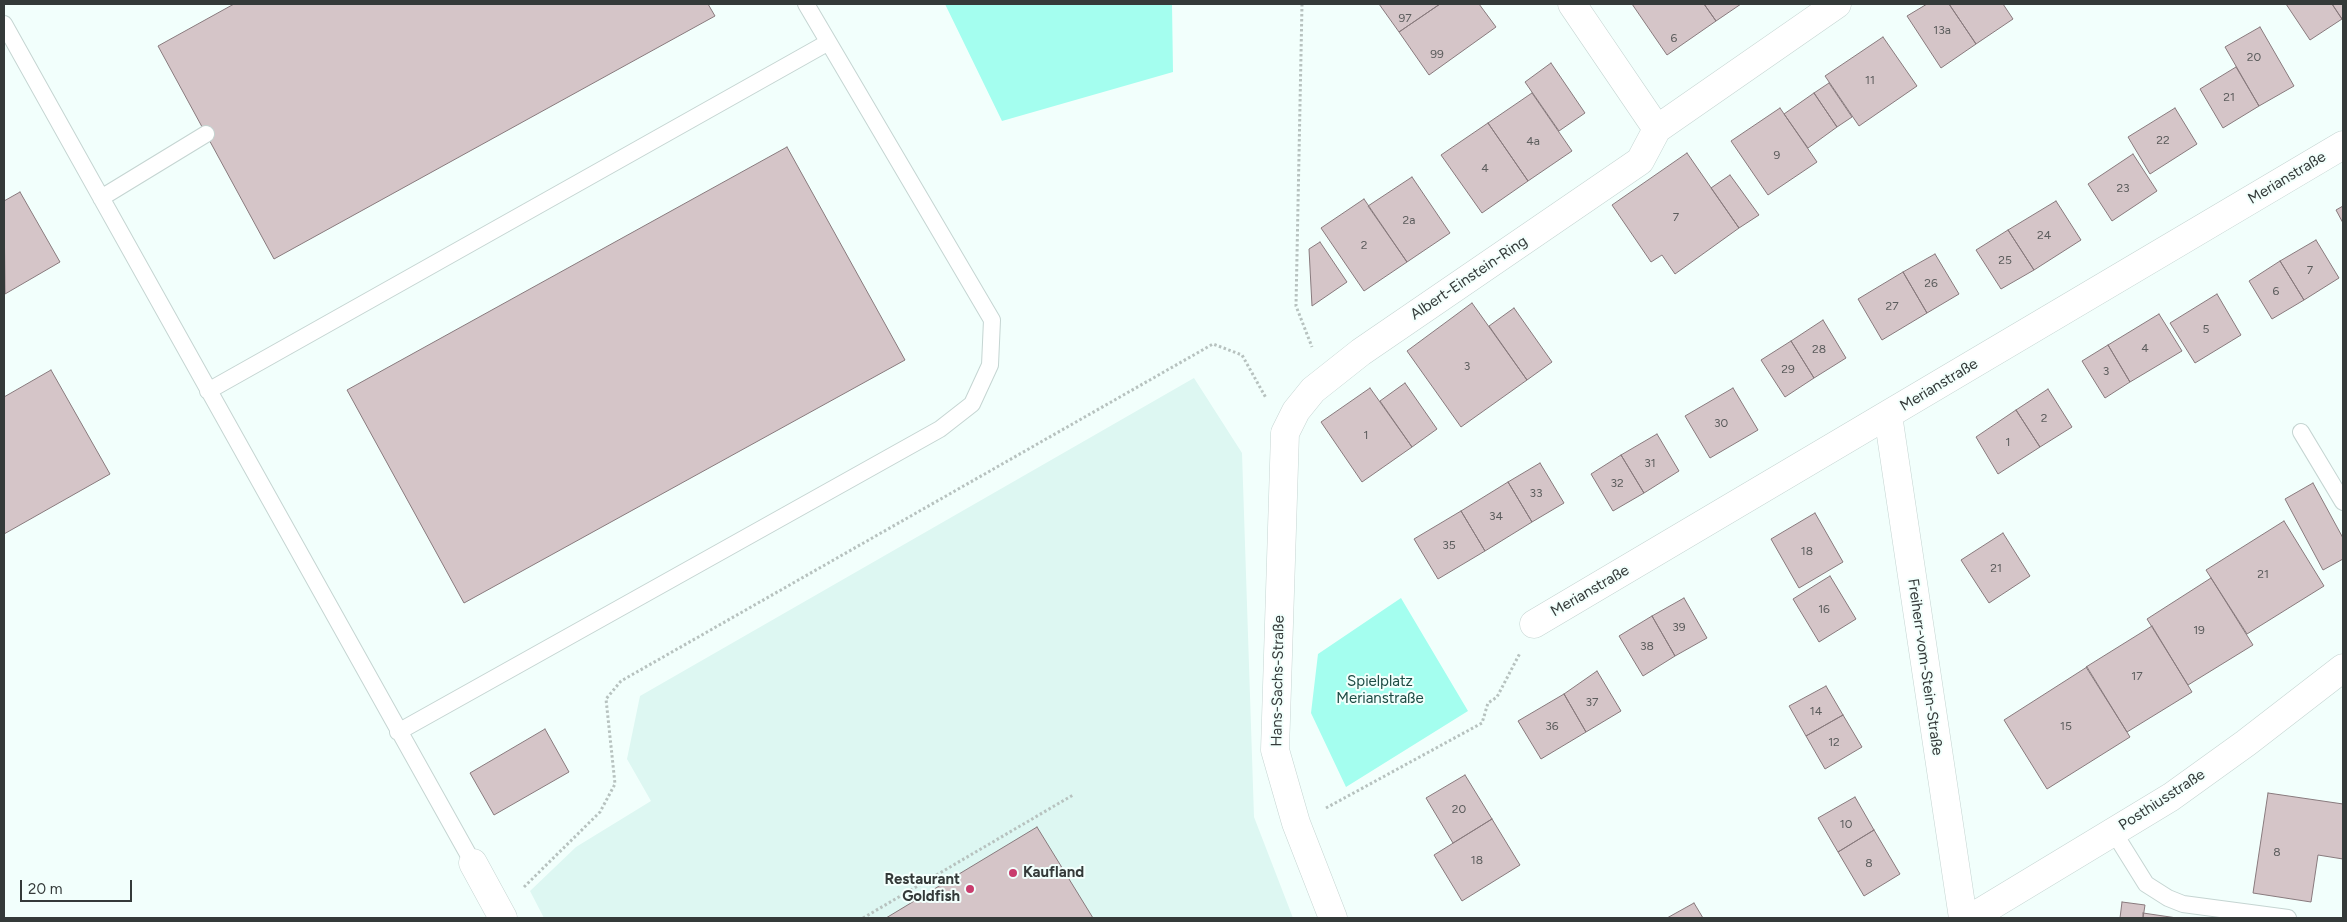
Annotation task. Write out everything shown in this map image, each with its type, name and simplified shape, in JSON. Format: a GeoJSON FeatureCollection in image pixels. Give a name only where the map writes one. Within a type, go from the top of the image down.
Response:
{"type":"FeatureCollection","features":[{"type":"Feature","properties":{"kind":"street"},"geometry":{"type":"LineString","coordinates":[[1572,4],[1656,129]]}},
{"type":"Feature","properties":{"kind":"street","name":"Albert-Einstein-Ring"},"geometry":{"type":"LineString","coordinates":[[1285,433],[1296,411],[1313,390],[1361,352],[1640,161],[1656,129],[1837,4]]}},
{"type":"Feature","properties":{"kind":"street","name":"Merianstraße"},"geometry":{"type":"LineString","coordinates":[[1534,624],[2343,145]]}},
{"type":"Feature","properties":{"kind":"street","name":"Freiherr-vom-Stein-Straße"},"geometry":{"type":"LineString","coordinates":[[1888,415],[1963,918]]}},
{"type":"Feature","properties":{"kind":"street","name":"Hans-Sachs-Straße"},"geometry":{"type":"LineString","coordinates":[[1285,433],[1275,750],[1296,823],[1333,918]]}},
{"type":"Feature","properties":{"kind":"street","name":"Posthiusstraße"},"geometry":{"type":"LineString","coordinates":[[1971,918],[2179,791],[2246,743],[2343,668]]}},
{"type":"Feature","properties":{"kind":"street"},"geometry":{"type":"LineString","coordinates":[[473,863],[501,915]]}},
{"type":"Feature","properties":{"kind":"lane"},"geometry":{"type":"LineString","coordinates":[[398,732],[940,429],[972,404],[990,365],[992,320],[827,43],[806,4]]}},
{"type":"Feature","properties":{"kind":"lane"},"geometry":{"type":"LineString","coordinates":[[4,24],[398,732],[473,863]]}},
{"type":"Feature","properties":{"kind":"lane"},"geometry":{"type":"LineString","coordinates":[[208,391],[827,43]]}},
{"type":"Feature","properties":{"kind":"lane"},"geometry":{"type":"LineString","coordinates":[[100,198],[206,134]]}},
{"type":"Feature","properties":{"kind":"lane"},"geometry":{"type":"LineString","coordinates":[[2301,432],[2343,502]]}},
{"type":"Feature","properties":{"kind":"lane"},"geometry":{"type":"LineString","coordinates":[[2113,832],[2146,884],[2168,898],[2184,904],[2288,918]]}},
{"type":"Feature","properties":{"kind":"path"},"geometry":{"type":"LineString","coordinates":[[1302,4],[1296,306],[1314,351],[1331,376]]}},
{"type":"Feature","properties":{"kind":"path"},"geometry":{"type":"LineString","coordinates":[[501,915],[600,812],[615,784],[606,699],[621,681],[1213,344],[1242,355],[1285,433]]}},
{"type":"Feature","properties":{"kind":"path"},"geometry":{"type":"LineString","coordinates":[[1296,823],[1482,723],[1488,703],[1497,697],[1534,624]]}},
{"type":"Feature","properties":{"kind":"path"},"geometry":{"type":"LineString","coordinates":[[863,918],[1073,795]]}},
{"type":"Feature","properties":{"kind":"shaded area"},"geometry":{"type":"Polygon","coordinates":[[[1194,378],[1242,453],[1254,817],[1293,918],[544,918],[530,891],[576,847],[651,801],[627,759],[640,696],[1194,378]]]}},
{"type":"Feature","properties":{"kind":"green space"},"geometry":{"type":"Polygon","coordinates":[[[945,4],[1172,4],[1173,72],[1002,121],[945,4]]]}},
{"type":"Feature","properties":{"kind":"green space","name":"Spielplatz Merianstraße"},"geometry":{"type":"Polygon","coordinates":[[[1401,598],[1468,711],[1346,787],[1311,713],[1318,654],[1401,598]]]}},
{"type":"Feature","properties":{"kind":"building"},"geometry":{"type":"Polygon","coordinates":[[[234,4],[708,4],[715,16],[274,259],[158,46],[234,4]]]}},
{"type":"Feature","properties":{"kind":"building"},"geometry":{"type":"Polygon","coordinates":[[[1379,4],[1440,4],[1399,32],[1379,4]]]}},
{"type":"Feature","properties":{"kind":"building"},"geometry":{"type":"Polygon","coordinates":[[[1440,4],[1479,4],[1496,27],[1429,75],[1399,32],[1440,4]]]}},
{"type":"Feature","properties":{"kind":"building"},"geometry":{"type":"Polygon","coordinates":[[[1632,4],[1704,4],[1716,21],[1667,55],[1632,4]]]}},
{"type":"Feature","properties":{"kind":"building"},"geometry":{"type":"Polygon","coordinates":[[[1704,4],[1741,4],[1716,21],[1704,4]]]}},
{"type":"Feature","properties":{"kind":"building"},"geometry":{"type":"Polygon","coordinates":[[[1927,4],[1949,4],[1976,44],[1941,68],[1907,16],[1927,4]]]}},
{"type":"Feature","properties":{"kind":"building"},"geometry":{"type":"Polygon","coordinates":[[[1949,4],[2003,4],[2013,19],[1976,44],[1949,4]]]}},
{"type":"Feature","properties":{"kind":"building"},"geometry":{"type":"Polygon","coordinates":[[[2286,4],[2332,4],[2342,19],[2310,40],[2286,4]]]}},
{"type":"Feature","properties":{"kind":"building"},"geometry":{"type":"Polygon","coordinates":[[[2332,4],[2343,4],[2342,19],[2332,4]]]}},
{"type":"Feature","properties":{"kind":"building"},"geometry":{"type":"Polygon","coordinates":[[[2260,27],[2294,86],[2259,106],[2225,47],[2260,27]]]}},
{"type":"Feature","properties":{"kind":"building"},"geometry":{"type":"Polygon","coordinates":[[[1883,37],[1917,86],[1859,126],[1825,76],[1883,37]]]}},
{"type":"Feature","properties":{"kind":"building"},"geometry":{"type":"Polygon","coordinates":[[[1551,63],[1585,113],[1559,131],[1525,82],[1551,63]]]}},
{"type":"Feature","properties":{"kind":"building"},"geometry":{"type":"Polygon","coordinates":[[[2236,67],[2259,106],[2223,128],[2200,89],[2236,67]]]}},
{"type":"Feature","properties":{"kind":"building"},"geometry":{"type":"Polygon","coordinates":[[[1829,83],[1852,117],[1837,127],[1814,93],[1829,83]]]}},
{"type":"Feature","properties":{"kind":"building"},"geometry":{"type":"Polygon","coordinates":[[[1532,93],[1572,151],[1528,181],[1488,123],[1532,93]]]}},
{"type":"Feature","properties":{"kind":"building"},"geometry":{"type":"Polygon","coordinates":[[[1814,93],[1837,127],[1808,148],[1784,114],[1814,93]]]}},
{"type":"Feature","properties":{"kind":"building"},"geometry":{"type":"Polygon","coordinates":[[[1780,108],[1817,162],[1768,195],[1731,141],[1780,108]]]}},
{"type":"Feature","properties":{"kind":"building"},"geometry":{"type":"Polygon","coordinates":[[[2175,108],[2197,144],[2150,174],[2128,137],[2175,108]]]}},
{"type":"Feature","properties":{"kind":"building"},"geometry":{"type":"Polygon","coordinates":[[[1488,123],[1528,181],[1482,213],[1441,155],[1488,123]]]}},
{"type":"Feature","properties":{"kind":"building"},"geometry":{"type":"Polygon","coordinates":[[[787,147],[905,360],[464,603],[347,390],[787,147]]]}},
{"type":"Feature","properties":{"kind":"building"},"geometry":{"type":"Polygon","coordinates":[[[1687,153],[1739,228],[1675,274],[1662,255],[1651,262],[1612,205],[1687,153]]]}},
{"type":"Feature","properties":{"kind":"building"},"geometry":{"type":"Polygon","coordinates":[[[2133,154],[2157,191],[2112,221],[2088,184],[2133,154]]]}},
{"type":"Feature","properties":{"kind":"building"},"geometry":{"type":"Polygon","coordinates":[[[1730,175],[1759,215],[1739,228],[1711,188],[1730,175]]]}},
{"type":"Feature","properties":{"kind":"building"},"geometry":{"type":"Polygon","coordinates":[[[1412,177],[1450,233],[1407,262],[1368,206],[1412,177]]]}},
{"type":"Feature","properties":{"kind":"building"},"geometry":{"type":"Polygon","coordinates":[[[20,192],[60,262],[5,294],[4,201],[20,192]]]}},
{"type":"Feature","properties":{"kind":"building"},"geometry":{"type":"Polygon","coordinates":[[[1364,199],[1407,262],[1364,291],[1321,228],[1364,199]]]}},
{"type":"Feature","properties":{"kind":"building"},"geometry":{"type":"Polygon","coordinates":[[[2056,201],[2081,240],[2034,270],[2008,230],[2056,201]]]}},
{"type":"Feature","properties":{"kind":"building"},"geometry":{"type":"Polygon","coordinates":[[[2343,206],[2343,223],[2336,210],[2343,206]]]}},
{"type":"Feature","properties":{"kind":"building"},"geometry":{"type":"Polygon","coordinates":[[[2008,230],[2034,270],[2001,289],[1976,250],[2008,230]]]}},
{"type":"Feature","properties":{"kind":"building"},"geometry":{"type":"Polygon","coordinates":[[[2316,240],[2339,278],[2304,300],[2280,261],[2316,240]]]}},
{"type":"Feature","properties":{"kind":"building"},"geometry":{"type":"Polygon","coordinates":[[[1320,242],[1347,282],[1312,306],[1309,249],[1320,242]]]}},
{"type":"Feature","properties":{"kind":"building"},"geometry":{"type":"Polygon","coordinates":[[[1935,254],[1959,294],[1927,313],[1903,272],[1935,254]]]}},
{"type":"Feature","properties":{"kind":"building"},"geometry":{"type":"Polygon","coordinates":[[[2280,261],[2304,300],[2272,319],[2249,281],[2280,261]]]}},
{"type":"Feature","properties":{"kind":"building"},"geometry":{"type":"Polygon","coordinates":[[[1903,272],[1927,313],[1882,340],[1858,299],[1903,272]]]}},
{"type":"Feature","properties":{"kind":"building"},"geometry":{"type":"Polygon","coordinates":[[[2217,294],[2241,335],[2195,363],[2170,323],[2217,294]]]}},
{"type":"Feature","properties":{"kind":"building"},"geometry":{"type":"Polygon","coordinates":[[[1472,303],[1527,380],[1461,427],[1407,351],[1472,303]]]}},
{"type":"Feature","properties":{"kind":"building"},"geometry":{"type":"Polygon","coordinates":[[[1514,308],[1552,362],[1527,380],[1489,326],[1514,308]]]}},
{"type":"Feature","properties":{"kind":"building"},"geometry":{"type":"Polygon","coordinates":[[[2159,314],[2182,351],[2130,382],[2108,345],[2159,314]]]}},
{"type":"Feature","properties":{"kind":"building"},"geometry":{"type":"Polygon","coordinates":[[[1823,320],[1846,358],[1814,378],[1791,341],[1823,320]]]}},
{"type":"Feature","properties":{"kind":"building"},"geometry":{"type":"Polygon","coordinates":[[[1791,341],[1814,378],[1785,397],[1761,360],[1791,341]]]}},
{"type":"Feature","properties":{"kind":"building"},"geometry":{"type":"Polygon","coordinates":[[[2108,345],[2130,382],[2105,398],[2082,361],[2108,345]]]}},
{"type":"Feature","properties":{"kind":"building"},"geometry":{"type":"Polygon","coordinates":[[[51,370],[110,474],[4,534],[4,397],[51,370]]]}},
{"type":"Feature","properties":{"kind":"building"},"geometry":{"type":"Polygon","coordinates":[[[1405,383],[1437,429],[1412,447],[1380,401],[1405,383]]]}},
{"type":"Feature","properties":{"kind":"building"},"geometry":{"type":"Polygon","coordinates":[[[1370,388],[1412,447],[1362,482],[1321,422],[1370,388]]]}},
{"type":"Feature","properties":{"kind":"building"},"geometry":{"type":"Polygon","coordinates":[[[1733,388],[1758,430],[1710,458],[1685,416],[1733,388]]]}},
{"type":"Feature","properties":{"kind":"building"},"geometry":{"type":"Polygon","coordinates":[[[2048,389],[2072,427],[2040,447],[2016,410],[2048,389]]]}},
{"type":"Feature","properties":{"kind":"building"},"geometry":{"type":"Polygon","coordinates":[[[2016,410],[2040,447],[1998,474],[1976,437],[2016,410]]]}},
{"type":"Feature","properties":{"kind":"building"},"geometry":{"type":"Polygon","coordinates":[[[1657,434],[1679,471],[1644,493],[1621,455],[1657,434]]]}},
{"type":"Feature","properties":{"kind":"building"},"geometry":{"type":"Polygon","coordinates":[[[1621,455],[1644,493],[1613,511],[1591,474],[1621,455]]]}},
{"type":"Feature","properties":{"kind":"building"},"geometry":{"type":"Polygon","coordinates":[[[1540,463],[1564,503],[1532,522],[1508,482],[1540,463]]]}},
{"type":"Feature","properties":{"kind":"building"},"geometry":{"type":"Polygon","coordinates":[[[1508,482],[1532,522],[1485,551],[1461,511],[1508,482]]]}},
{"type":"Feature","properties":{"kind":"building"},"geometry":{"type":"Polygon","coordinates":[[[2313,483],[2343,538],[2343,559],[2323,570],[2285,499],[2313,483]]]}},
{"type":"Feature","properties":{"kind":"building"},"geometry":{"type":"Polygon","coordinates":[[[1461,511],[1485,551],[1438,579],[1414,539],[1461,511]]]}},
{"type":"Feature","properties":{"kind":"building"},"geometry":{"type":"Polygon","coordinates":[[[1815,513],[1843,562],[1799,588],[1771,539],[1815,513]]]}},
{"type":"Feature","properties":{"kind":"building"},"geometry":{"type":"Polygon","coordinates":[[[2284,521],[2324,586],[2247,634],[2206,570],[2284,521]]]}},
{"type":"Feature","properties":{"kind":"building"},"geometry":{"type":"Polygon","coordinates":[[[2003,533],[2030,576],[1989,603],[1961,560],[2003,533]]]}},
{"type":"Feature","properties":{"kind":"building"},"geometry":{"type":"Polygon","coordinates":[[[1830,576],[1856,619],[1819,642],[1793,599],[1830,576]]]}},
{"type":"Feature","properties":{"kind":"building"},"geometry":{"type":"Polygon","coordinates":[[[2211,578],[2253,645],[2188,685],[2147,619],[2211,578]]]}},
{"type":"Feature","properties":{"kind":"building"},"geometry":{"type":"Polygon","coordinates":[[[1684,598],[1707,638],[1675,656],[1652,616],[1684,598]]]}},
{"type":"Feature","properties":{"kind":"building"},"geometry":{"type":"Polygon","coordinates":[[[1652,616],[1675,656],[1643,676],[1619,636],[1652,616]]]}},
{"type":"Feature","properties":{"kind":"building"},"geometry":{"type":"Polygon","coordinates":[[[2152,626],[2192,692],[2127,732],[2086,667],[2152,626]]]}},
{"type":"Feature","properties":{"kind":"building"},"geometry":{"type":"Polygon","coordinates":[[[2087,667],[2130,737],[2047,789],[2004,720],[2087,667]]]}},
{"type":"Feature","properties":{"kind":"building"},"geometry":{"type":"Polygon","coordinates":[[[1597,671],[1621,711],[1586,732],[1564,694],[1597,671]]]}},
{"type":"Feature","properties":{"kind":"building"},"geometry":{"type":"Polygon","coordinates":[[[1826,686],[1843,715],[1806,736],[1789,706],[1826,686]]]}},
{"type":"Feature","properties":{"kind":"building"},"geometry":{"type":"Polygon","coordinates":[[[1564,694],[1586,732],[1541,759],[1518,721],[1564,694]]]}},
{"type":"Feature","properties":{"kind":"building"},"geometry":{"type":"Polygon","coordinates":[[[1843,715],[1862,747],[1825,769],[1806,736],[1843,715]]]}},
{"type":"Feature","properties":{"kind":"building"},"geometry":{"type":"Polygon","coordinates":[[[545,729],[569,772],[494,815],[470,773],[545,729]]]}},
{"type":"Feature","properties":{"kind":"building"},"geometry":{"type":"Polygon","coordinates":[[[1465,775],[1492,819],[1453,843],[1426,798],[1465,775]]]}},
{"type":"Feature","properties":{"kind":"building"},"geometry":{"type":"Polygon","coordinates":[[[2268,793],[2343,804],[2343,859],[2318,855],[2311,902],[2253,893],[2268,793]]]}},
{"type":"Feature","properties":{"kind":"building"},"geometry":{"type":"Polygon","coordinates":[[[1855,797],[1874,830],[1838,852],[1818,818],[1855,797]]]}},
{"type":"Feature","properties":{"kind":"building"},"geometry":{"type":"Polygon","coordinates":[[[1492,819],[1520,865],[1462,901],[1434,855],[1492,819]]]}},
{"type":"Feature","properties":{"kind":"building","name":"Kaufland"},"geometry":{"type":"Polygon","coordinates":[[[1037,827],[1093,918],[886,918],[1037,827]]]}},
{"type":"Feature","properties":{"kind":"building"},"geometry":{"type":"Polygon","coordinates":[[[1874,830],[1900,874],[1864,896],[1838,852],[1874,830]]]}},
{"type":"Feature","properties":{"kind":"building"},"geometry":{"type":"Polygon","coordinates":[[[2122,902],[2145,905],[2143,918],[2120,918],[2122,902]]]}},
{"type":"Feature","properties":{"kind":"building"},"geometry":{"type":"Polygon","coordinates":[[[1694,903],[1703,918],[1667,918],[1694,903]]]}},
{"type":"Feature","properties":{"kind":"building"},"geometry":{"type":"Polygon","coordinates":[[[2143,913],[2177,918],[2143,918],[2143,913]]]}},
{"type":"Feature","properties":{"kind":"place","name":"Kaufland"},"geometry":{"type":"Point","coordinates":[1013,873]}},
{"type":"Feature","properties":{"kind":"place","name":"Restaurant Goldfish"},"geometry":{"type":"Point","coordinates":[970,889]}}]}
